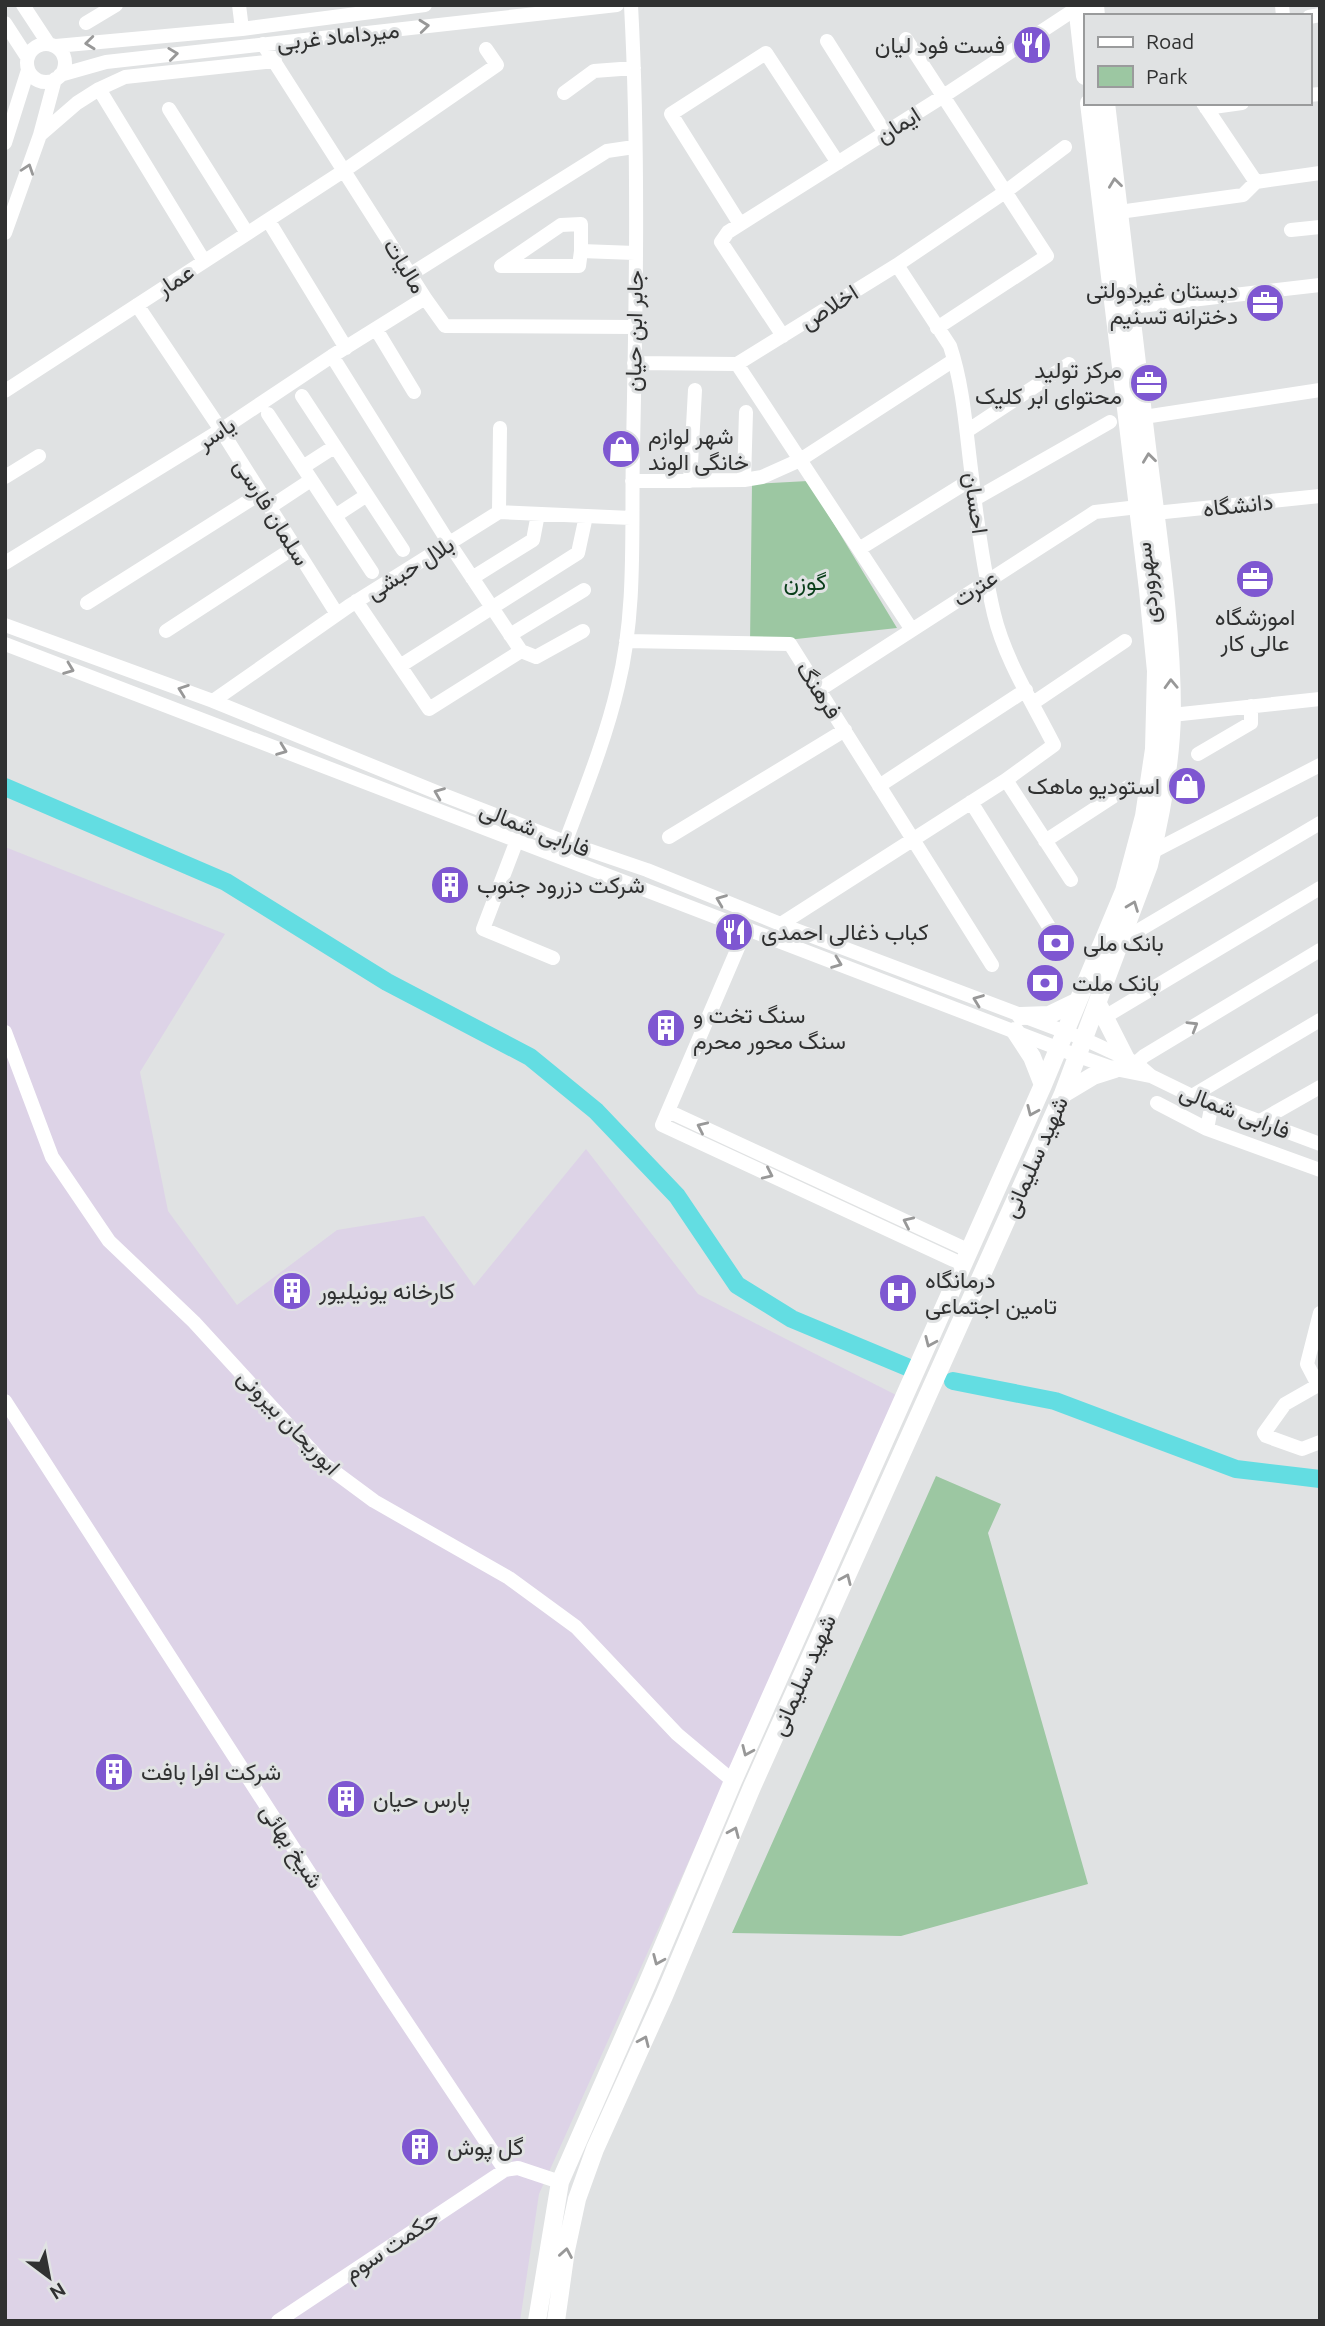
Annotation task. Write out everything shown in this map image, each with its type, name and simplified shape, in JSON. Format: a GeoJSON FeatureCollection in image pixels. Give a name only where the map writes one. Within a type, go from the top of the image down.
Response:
{"type":"FeatureCollection","features":[{"type":"Feature","properties":{"kind":"main road"},"geometry":{"type":"LineString","coordinates":[[1083,6],[1084,41]]}},
{"type":"Feature","properties":{"kind":"main road","name":"سهروردی"},"geometry":{"type":"LineString","coordinates":[[1062,1041],[1124,891],[1144,816],[1154,749],[1156,671],[1088,105]]}},
{"type":"Feature","properties":{"kind":"main road","name":"سهروردی"},"geometry":{"type":"LineString","coordinates":[[1081,1048],[1100,1011],[1119,942],[1159,828],[1172,715],[1169,649],[1155,513],[1106,105]]}},
{"type":"Feature","properties":{"kind":"main road"},"geometry":{"type":"LineString","coordinates":[[1043,1085],[1032,1057],[1012,1022],[1049,1015],[1079,1001]]}},
{"type":"Feature","properties":{"kind":"main road"},"geometry":{"type":"LineString","coordinates":[[1063,1094],[1093,1076],[1126,1064],[1100,1011]]}},
{"type":"Feature","properties":{"kind":"main road","name":"شهید سلیمانی"},"geometry":{"type":"LineString","coordinates":[[537,2321],[560,2182],[733,1781],[1062,1041]]}},
{"type":"Feature","properties":{"kind":"main road","name":"شهید سلیمانی"},"geometry":{"type":"LineString","coordinates":[[556,2321],[577,2199],[596,2149],[752,1787],[1063,1094],[1081,1048]]}},
{"type":"Feature","properties":{"kind":"street"},"geometry":{"type":"LineString","coordinates":[[5,233],[65,60],[23,5]]}},
{"type":"Feature","properties":{"kind":"street"},"geometry":{"type":"LineString","coordinates":[[86,23],[116,5]]}},
{"type":"Feature","properties":{"kind":"street"},"geometry":{"type":"LineString","coordinates":[[239,5],[242,29]]}},
{"type":"Feature","properties":{"kind":"street","name":"میرداماد غربی"},"geometry":{"type":"LineString","coordinates":[[52,45],[242,29],[425,5]]}},
{"type":"Feature","properties":{"kind":"street","name":"میرداماد غربی"},"geometry":{"type":"LineString","coordinates":[[58,77],[106,62],[617,5]]}},
{"type":"Feature","properties":{"kind":"street","name":"جابر ابن حیان"},"geometry":{"type":"LineString","coordinates":[[560,857],[598,754],[619,686],[629,621],[635,327],[634,68],[631,5]]}},
{"type":"Feature","properties":{"kind":"street","name":"ایمان"},"geometry":{"type":"LineString","coordinates":[[783,336],[721,242],[728,232],[1083,6]]}},
{"type":"Feature","properties":{"kind":"street"},"geometry":{"type":"LineString","coordinates":[[5,23],[31,76],[43,82],[58,77]]}},
{"type":"Feature","properties":{"kind":"street"},"geometry":{"type":"LineString","coordinates":[[906,38],[1046,256],[937,328]]}},
{"type":"Feature","properties":{"kind":"street"},"geometry":{"type":"LineString","coordinates":[[827,41],[885,133]]}},
{"type":"Feature","properties":{"kind":"street","name":"مالیات"},"geometry":{"type":"LineString","coordinates":[[263,44],[445,326],[635,327]]}},
{"type":"Feature","properties":{"kind":"street"},"geometry":{"type":"LineString","coordinates":[[5,143],[27,64],[35,46],[52,45]]}},
{"type":"Feature","properties":{"kind":"street","name":"عمار"},"geometry":{"type":"LineString","coordinates":[[5,391],[345,170],[497,65],[486,49]]}},
{"type":"Feature","properties":{"kind":"street"},"geometry":{"type":"LineString","coordinates":[[740,224],[671,114],[766,53],[838,163]]}},
{"type":"Feature","properties":{"kind":"street"},"geometry":{"type":"LineString","coordinates":[[40,135],[77,103],[99,89],[125,78],[275,61]]}},
{"type":"Feature","properties":{"kind":"street"},"geometry":{"type":"LineString","coordinates":[[564,93],[594,71],[634,68]]}},
{"type":"Feature","properties":{"kind":"street"},"geometry":{"type":"LineString","coordinates":[[99,89],[204,261]]}},
{"type":"Feature","properties":{"kind":"street"},"geometry":{"type":"LineString","coordinates":[[1204,105],[1256,182]]}},
{"type":"Feature","properties":{"kind":"street"},"geometry":{"type":"LineString","coordinates":[[169,109],[247,233]]}},
{"type":"Feature","properties":{"kind":"street"},"geometry":{"type":"LineString","coordinates":[[411,274],[607,150],[634,146]]}},
{"type":"Feature","properties":{"kind":"street","name":"اخلاص"},"geometry":{"type":"LineString","coordinates":[[737,364],[897,265],[1005,192],[1065,147]]}},
{"type":"Feature","properties":{"kind":"street"},"geometry":{"type":"LineString","coordinates":[[1119,212],[1243,195],[1256,182],[1320,173]]}},
{"type":"Feature","properties":{"kind":"street"},"geometry":{"type":"LineString","coordinates":[[268,220],[346,348]]}},
{"type":"Feature","properties":{"kind":"street"},"geometry":{"type":"LineString","coordinates":[[582,224],[581,251],[579,266],[501,266],[561,225],[582,224]]}},
{"type":"Feature","properties":{"kind":"street"},"geometry":{"type":"LineString","coordinates":[[1291,230],[1320,227]]}},
{"type":"Feature","properties":{"kind":"street"},"geometry":{"type":"LineString","coordinates":[[581,251],[635,253]]}},
{"type":"Feature","properties":{"kind":"street","name":"احسان"},"geometry":{"type":"LineString","coordinates":[[897,265],[950,346],[967,431],[994,616],[1006,650],[1054,745],[1006,780]]}},
{"type":"Feature","properties":{"kind":"street"},"geometry":{"type":"LineString","coordinates":[[1130,307],[1320,285]]}},
{"type":"Feature","properties":{"kind":"street","name":"یاسر"},"geometry":{"type":"LineString","coordinates":[[5,563],[221,430],[425,298]]}},
{"type":"Feature","properties":{"kind":"street","name":"سلمان فارسی"},"geometry":{"type":"LineString","coordinates":[[137,305],[221,430],[337,614]]}},
{"type":"Feature","properties":{"kind":"street"},"geometry":{"type":"LineString","coordinates":[[376,329],[414,392]]}},
{"type":"Feature","properties":{"kind":"street"},"geometry":{"type":"LineString","coordinates":[[332,356],[521,651],[536,657],[583,631]]}},
{"type":"Feature","properties":{"kind":"street"},"geometry":{"type":"LineString","coordinates":[[632,481],[744,480],[762,477],[800,460],[954,360]]}},
{"type":"Feature","properties":{"kind":"street"},"geometry":{"type":"LineString","coordinates":[[634,362],[737,364],[912,630]]}},
{"type":"Feature","properties":{"kind":"street"},"geometry":{"type":"LineString","coordinates":[[967,431],[1069,364]]}},
{"type":"Feature","properties":{"kind":"street"},"geometry":{"type":"LineString","coordinates":[[690,481],[695,390]]}},
{"type":"Feature","properties":{"kind":"street"},"geometry":{"type":"LineString","coordinates":[[1144,417],[1320,390]]}},
{"type":"Feature","properties":{"kind":"street"},"geometry":{"type":"LineString","coordinates":[[302,396],[403,550]]}},
{"type":"Feature","properties":{"kind":"street"},"geometry":{"type":"LineString","coordinates":[[744,480],[746,412]]}},
{"type":"Feature","properties":{"kind":"street"},"geometry":{"type":"LineString","coordinates":[[268,414],[372,572]]}},
{"type":"Feature","properties":{"kind":"street"},"geometry":{"type":"LineString","coordinates":[[975,499],[1110,422]]}},
{"type":"Feature","properties":{"kind":"street"},"geometry":{"type":"LineString","coordinates":[[500,428],[499,512],[631,518]]}},
{"type":"Feature","properties":{"kind":"street"},"geometry":{"type":"LineString","coordinates":[[303,467],[334,447]]}},
{"type":"Feature","properties":{"kind":"street"},"geometry":{"type":"LineString","coordinates":[[5,477],[39,456]]}},
{"type":"Feature","properties":{"kind":"street"},"geometry":{"type":"LineString","coordinates":[[859,549],[972,479]]}},
{"type":"Feature","properties":{"kind":"street"},"geometry":{"type":"LineString","coordinates":[[270,507],[311,480]]}},
{"type":"Feature","properties":{"kind":"street"},"geometry":{"type":"LineString","coordinates":[[87,603],[261,493]]}},
{"type":"Feature","properties":{"kind":"street"},"geometry":{"type":"LineString","coordinates":[[335,516],[367,495]]}},
{"type":"Feature","properties":{"kind":"street","name":"دانشگاه"},"geometry":{"type":"LineString","coordinates":[[1155,513],[1320,496]]}},
{"type":"Feature","properties":{"kind":"street","name":"عترت"},"geometry":{"type":"LineString","coordinates":[[820,690],[1095,512],[1138,507]]}},
{"type":"Feature","properties":{"kind":"street","name":"بلال حبشی"},"geometry":{"type":"LineString","coordinates":[[213,701],[356,601],[499,512]]}},
{"type":"Feature","properties":{"kind":"street"},"geometry":{"type":"LineString","coordinates":[[472,578],[533,540],[538,514]]}},
{"type":"Feature","properties":{"kind":"street"},"geometry":{"type":"LineString","coordinates":[[400,666],[578,553],[586,516]]}},
{"type":"Feature","properties":{"kind":"street"},"geometry":{"type":"LineString","coordinates":[[166,631],[295,548]]}},
{"type":"Feature","properties":{"kind":"street"},"geometry":{"type":"LineString","coordinates":[[510,635],[584,590]]}},
{"type":"Feature","properties":{"kind":"street"},"geometry":{"type":"LineString","coordinates":[[356,601],[429,709],[521,651]]}},
{"type":"Feature","properties":{"kind":"street","name":"فارابی شمالی"},"geometry":{"type":"LineString","coordinates":[[5,625],[213,701],[565,842],[648,870],[1012,1022]]}},
{"type":"Feature","properties":{"kind":"street","name":"فرهنگ"},"geometry":{"type":"LineString","coordinates":[[626,641],[790,644],[992,965]]}},
{"type":"Feature","properties":{"kind":"street"},"geometry":{"type":"LineString","coordinates":[[879,786],[1125,641]]}},
{"type":"Feature","properties":{"kind":"street","name":"فارابی شمالی"},"geometry":{"type":"LineString","coordinates":[[5,644],[746,929],[1126,1064],[1192,1096],[1320,1144]]}},
{"type":"Feature","properties":{"kind":"street"},"geometry":{"type":"LineString","coordinates":[[1172,715],[1320,699]]}},
{"type":"Feature","properties":{"kind":"street"},"geometry":{"type":"LineString","coordinates":[[1198,754],[1251,723],[1251,706]]}},
{"type":"Feature","properties":{"kind":"street"},"geometry":{"type":"LineString","coordinates":[[669,837],[845,730]]}},
{"type":"Feature","properties":{"kind":"street"},"geometry":{"type":"LineString","coordinates":[[1152,852],[1320,765]]}},
{"type":"Feature","properties":{"kind":"street"},"geometry":{"type":"LineString","coordinates":[[781,924],[1006,780],[1070,880]]}},
{"type":"Feature","properties":{"kind":"street"},"geometry":{"type":"LineString","coordinates":[[1045,841],[1128,787]]}},
{"type":"Feature","properties":{"kind":"street"},"geometry":{"type":"LineString","coordinates":[[971,802],[1056,938]]}},
{"type":"Feature","properties":{"kind":"street"},"geometry":{"type":"LineString","coordinates":[[1119,942],[1320,823]]}},
{"type":"Feature","properties":{"kind":"street"},"geometry":{"type":"LineString","coordinates":[[517,840],[483,929],[553,958]]}},
{"type":"Feature","properties":{"kind":"street"},"geometry":{"type":"LineString","coordinates":[[1100,1011],[1320,888]]}},
{"type":"Feature","properties":{"kind":"street"},"geometry":{"type":"LineString","coordinates":[[665,1118],[746,929]]}},
{"type":"Feature","properties":{"kind":"street"},"geometry":{"type":"LineString","coordinates":[[1126,1064],[1144,1056],[1320,950]]}},
{"type":"Feature","properties":{"kind":"street"},"geometry":{"type":"LineString","coordinates":[[1192,1096],[1320,1020]]}},
{"type":"Feature","properties":{"kind":"street","name":"ابوریحان بیرونی"},"geometry":{"type":"LineString","coordinates":[[5,1031],[51,1157],[109,1241],[194,1322],[324,1464],[374,1501],[509,1578],[576,1627],[677,1734],[733,1781]]}},
{"type":"Feature","properties":{"kind":"street","name":"فارابی شمالی"},"geometry":{"type":"LineString","coordinates":[[1126,1064],[1152,1076]]}},
{"type":"Feature","properties":{"kind":"street"},"geometry":{"type":"LineString","coordinates":[[1259,1121],[1320,1087]]}},
{"type":"Feature","properties":{"kind":"street"},"geometry":{"type":"LineString","coordinates":[[1157,1103],[1207,1129],[1320,1170]]}},
{"type":"Feature","properties":{"kind":"street"},"geometry":{"type":"LineString","coordinates":[[1207,1129],[1212,1103]]}},
{"type":"Feature","properties":{"kind":"street"},"geometry":{"type":"LineString","coordinates":[[665,1118],[858,1199],[950,1241],[967,1258]]}},
{"type":"Feature","properties":{"kind":"street"},"geometry":{"type":"LineString","coordinates":[[665,1118],[851,1213],[943,1255],[967,1258]]}},
{"type":"Feature","properties":{"kind":"street"},"geometry":{"type":"LineString","coordinates":[[851,1213],[858,1199]]}},
{"type":"Feature","properties":{"kind":"street"},"geometry":{"type":"LineString","coordinates":[[943,1255],[950,1241]]}},
{"type":"Feature","properties":{"kind":"street"},"geometry":{"type":"LineString","coordinates":[[1320,1313],[1307,1364],[1319,1385],[1284,1404],[1264,1433],[1302,1449],[1311,1448],[1320,1442]]}},
{"type":"Feature","properties":{"kind":"street","name":"شیخ بهائی"},"geometry":{"type":"LineString","coordinates":[[5,1401],[385,1990],[505,2170]]}},
{"type":"Feature","properties":{"kind":"street"},"geometry":{"type":"LineString","coordinates":[[505,2170],[518,2168],[560,2182]]}},
{"type":"Feature","properties":{"kind":"street","name":"حکمت سوم"},"geometry":{"type":"LineString","coordinates":[[278,2321],[505,2170]]}},
{"type":"Feature","properties":{"kind":"shaded area"},"geometry":{"type":"Polygon","coordinates":[[[5,847],[225,934],[140,1072],[168,1211],[237,1305],[337,1230],[424,1216],[474,1286],[586,1149],[698,1294],[898,1396],[539,2194],[520,2321],[5,2321],[5,847]]]}},
{"type":"Feature","properties":{"kind":"green space","name":"گوزن"},"geometry":{"type":"Polygon","coordinates":[[[808,481],[897,628],[750,644],[752,484],[808,481]]]}},
{"type":"Feature","properties":{"kind":"green space"},"geometry":{"type":"Polygon","coordinates":[[[936,1476],[1001,1504],[988,1533],[1088,1884],[901,1936],[732,1933],[936,1476]]]}},
{"type":"Feature","properties":{"kind":"waterway"},"geometry":{"type":"LineString","coordinates":[[5,787],[226,882],[387,982],[530,1057],[596,1111],[677,1196],[737,1285],[792,1319],[907,1367]]}},
{"type":"Feature","properties":{"kind":"waterway"},"geometry":{"type":"LineString","coordinates":[[953,1381],[1055,1401],[1236,1469],[1320,1479]]}},
{"type":"Feature","properties":{"kind":"place","name":"فست فود لیان"},"geometry":{"type":"Point","coordinates":[1032,45]}},
{"type":"Feature","properties":{"kind":"place","name":"دبستان غیردولتی دخترانه تسنیم"},"geometry":{"type":"Point","coordinates":[1265,303]}},
{"type":"Feature","properties":{"kind":"place","name":"مرکز تولید محتوای ابر کلیک"},"geometry":{"type":"Point","coordinates":[1149,383]}},
{"type":"Feature","properties":{"kind":"place","name":"شهر لوازم خانگی الوند"},"geometry":{"type":"Point","coordinates":[621,449]}},
{"type":"Feature","properties":{"kind":"place","name":"اموزشگاه عالی کار"},"geometry":{"type":"Point","coordinates":[1255,579]}},
{"type":"Feature","properties":{"kind":"place","name":"استودیو ماهک"},"geometry":{"type":"Point","coordinates":[1187,786]}},
{"type":"Feature","properties":{"kind":"place","name":"شرکت دزرود جنوب"},"geometry":{"type":"Point","coordinates":[450,885]}},
{"type":"Feature","properties":{"kind":"place","name":"کباب ذغالی احمدی"},"geometry":{"type":"Point","coordinates":[734,932]}},
{"type":"Feature","properties":{"kind":"place","name":"بانک ملی"},"geometry":{"type":"Point","coordinates":[1056,943]}},
{"type":"Feature","properties":{"kind":"place","name":"بانک ملت"},"geometry":{"type":"Point","coordinates":[1045,983]}},
{"type":"Feature","properties":{"kind":"place","name":"سنگ تخت و سنگ محور محرم"},"geometry":{"type":"Point","coordinates":[666,1028]}},
{"type":"Feature","properties":{"kind":"place","name":"کارخانه یونیلیور"},"geometry":{"type":"Point","coordinates":[292,1291]}},
{"type":"Feature","properties":{"kind":"place","name":"درمانگاه تامین اجتماعی"},"geometry":{"type":"Point","coordinates":[898,1293]}},
{"type":"Feature","properties":{"kind":"place","name":"شرکت افرا بافت"},"geometry":{"type":"Point","coordinates":[114,1772]}},
{"type":"Feature","properties":{"kind":"place","name":"پارس حیان"},"geometry":{"type":"Point","coordinates":[346,1799]}},
{"type":"Feature","properties":{"kind":"place","name":"گل پوش"},"geometry":{"type":"Point","coordinates":[420,2147]}}]}
